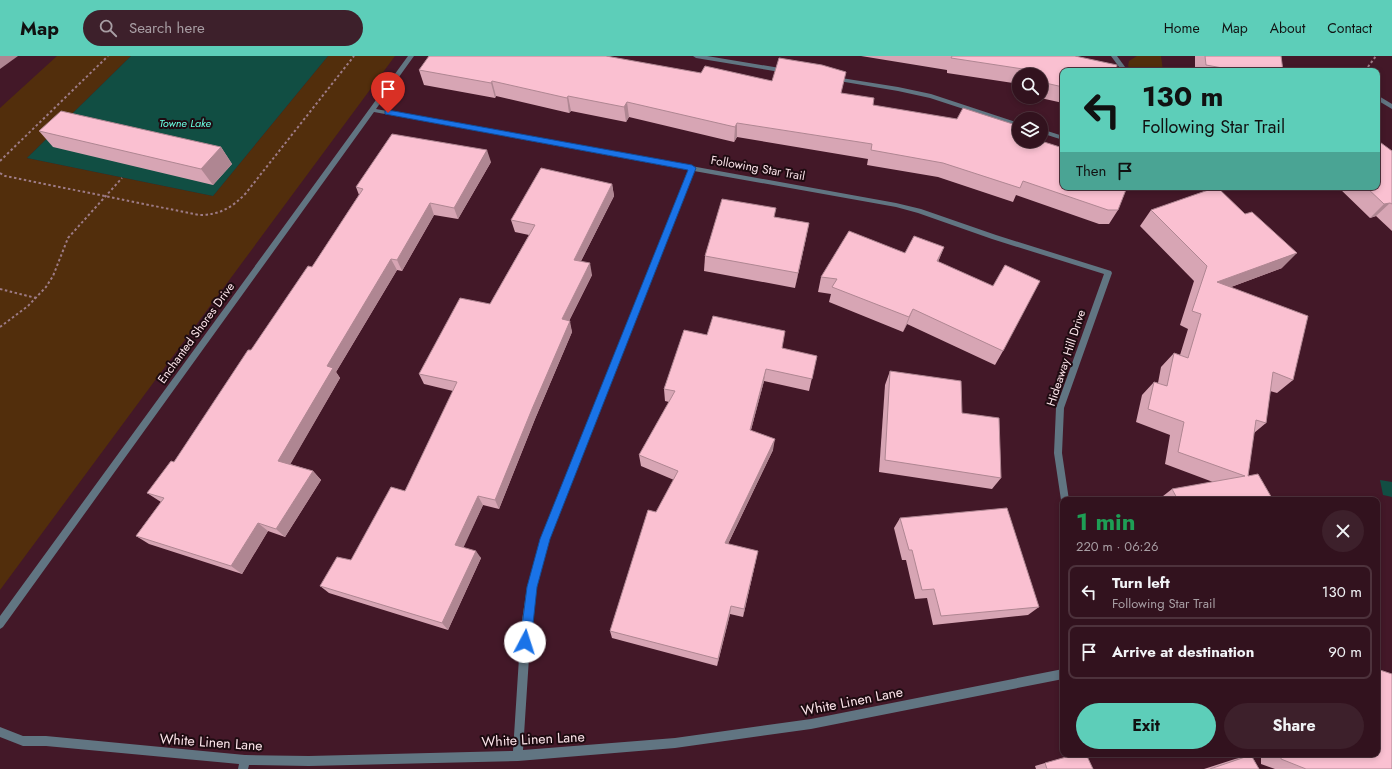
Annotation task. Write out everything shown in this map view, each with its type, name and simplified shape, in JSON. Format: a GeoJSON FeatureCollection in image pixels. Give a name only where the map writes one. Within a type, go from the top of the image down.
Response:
{"type":"FeatureCollection","features":[{"type":"Feature","properties":{"kind":"street","name":"Enchanted Shores Drive"},"geometry":{"type":"LineString","coordinates":[[0,624],[411,56]]}},
{"type":"Feature","properties":{"kind":"street"},"geometry":{"type":"LineString","coordinates":[[696,56],[789,71]]}},
{"type":"Feature","properties":{"kind":"street"},"geometry":{"type":"LineString","coordinates":[[1114,56],[1123,68]]}},
{"type":"Feature","properties":{"kind":"street"},"geometry":{"type":"LineString","coordinates":[[828,78],[898,89],[931,96],[1012,123]]}},
{"type":"Feature","properties":{"kind":"street"},"geometry":{"type":"LineString","coordinates":[[1380,99],[1392,107]]}},
{"type":"Feature","properties":{"kind":"street","name":"Following Star Trail"},"geometry":{"type":"LineString","coordinates":[[372,110],[896,204],[1108,274]]}},
{"type":"Feature","properties":{"kind":"street"},"geometry":{"type":"LineString","coordinates":[[1048,133],[1060,137]]}},
{"type":"Feature","properties":{"kind":"street"},"geometry":{"type":"LineString","coordinates":[[518,756],[526,628],[532,587],[545,539],[692,168]]}},
{"type":"Feature","properties":{"kind":"street","name":"Hideaway Hill Drive"},"geometry":{"type":"LineString","coordinates":[[1065,497],[1058,453],[1060,408],[1108,274]]}},
{"type":"Feature","properties":{"kind":"street","name":"White Linen Lane"},"geometry":{"type":"LineString","coordinates":[[0,732],[23,740],[46,741],[244,764],[309,765],[518,756],[675,743],[811,724],[1060,675]]}},
{"type":"Feature","properties":{"kind":"path"},"geometry":{"type":"LineString","coordinates":[[0,161],[108,56]]}},
{"type":"Feature","properties":{"kind":"path"},"geometry":{"type":"LineString","coordinates":[[0,173],[199,215],[210,215],[230,209],[246,193],[354,56]]}},
{"type":"Feature","properties":{"kind":"path"},"geometry":{"type":"LineString","coordinates":[[1367,68],[1376,56]]}},
{"type":"Feature","properties":{"kind":"path"},"geometry":{"type":"LineString","coordinates":[[0,327],[36,298],[50,283],[68,238],[122,178]]}},
{"type":"Feature","properties":{"kind":"path"},"geometry":{"type":"LineString","coordinates":[[0,289],[36,298]]}},
{"type":"Feature","properties":{"kind":"shaded area"},"geometry":{"type":"Polygon","coordinates":[[[57,56],[131,56],[27,158],[213,196],[328,56],[395,56],[0,590],[0,108],[57,56]]]}},
{"type":"Feature","properties":{"kind":"shaded area"},"geometry":{"type":"Polygon","coordinates":[[[1137,56],[1161,56],[1163,68],[1130,68],[1128,66],[1129,61],[1137,56]]]}},
{"type":"Feature","properties":{"kind":"water","name":"Towne Lake"},"geometry":{"type":"Polygon","coordinates":[[[131,56],[328,56],[213,196],[27,158],[131,56]]]}},
{"type":"Feature","properties":{"kind":"water"},"geometry":{"type":"Polygon","coordinates":[[[1380,480],[1392,482],[1392,497],[1383,495],[1380,480]]]}},
{"type":"Feature","properties":{"kind":"building"},"geometry":{"type":"Polygon","coordinates":[[[429,56],[606,56],[701,73],[705,66],[772,81],[779,58],[822,65],[846,72],[841,93],[874,98],[873,105],[957,119],[963,108],[1012,124],[1012,148],[1048,148],[1048,143],[1060,147],[1060,190],[1126,190],[1118,210],[1108,210],[1023,181],[1020,188],[943,163],[871,150],[872,144],[737,123],[735,127],[627,102],[624,107],[568,96],[567,98],[492,81],[491,83],[419,70],[429,56]]]}},
{"type":"Feature","properties":{"kind":"building"},"geometry":{"type":"Polygon","coordinates":[[[952,56],[1075,56],[1117,65],[1116,68],[1060,68],[1060,86],[1048,84],[1048,68],[1016,68],[951,58],[952,56]]]}},
{"type":"Feature","properties":{"kind":"building"},"geometry":{"type":"Polygon","coordinates":[[[1205,56],[1281,56],[1283,68],[1222,68],[1206,65],[1205,56]]]}},
{"type":"Feature","properties":{"kind":"building"},"geometry":{"type":"Polygon","coordinates":[[[61,111],[221,147],[201,169],[39,131],[61,111]]]}},
{"type":"Feature","properties":{"kind":"building"},"geometry":{"type":"Polygon","coordinates":[[[392,134],[487,150],[454,208],[430,203],[397,260],[391,259],[327,366],[333,368],[278,461],[313,471],[276,529],[258,523],[231,566],[136,536],[164,498],[147,493],[171,461],[174,462],[248,350],[251,350],[308,266],[312,267],[363,189],[356,187],[392,134]]]}},
{"type":"Feature","properties":{"kind":"building"},"geometry":{"type":"Polygon","coordinates":[[[1380,142],[1392,151],[1392,204],[1384,204],[1369,190],[1380,190],[1380,142]]]}},
{"type":"Feature","properties":{"kind":"building"},"geometry":{"type":"Polygon","coordinates":[[[541,168],[612,184],[574,260],[590,263],[562,319],[570,321],[495,500],[478,496],[455,545],[476,551],[442,623],[320,586],[337,557],[351,560],[391,487],[405,491],[457,382],[419,374],[460,298],[490,304],[535,225],[511,220],[541,168]]]}},
{"type":"Feature","properties":{"kind":"building"},"geometry":{"type":"Polygon","coordinates":[[[1208,190],[1220,190],[1245,214],[1252,212],[1297,253],[1217,282],[1308,316],[1293,380],[1273,372],[1266,423],[1256,420],[1248,476],[1258,474],[1271,497],[1176,497],[1172,489],[1245,476],[1178,452],[1184,422],[1148,409],[1154,382],[1167,386],[1174,353],[1188,358],[1201,314],[1192,311],[1207,266],[1151,210],[1208,190]]]}},
{"type":"Feature","properties":{"kind":"building"},"geometry":{"type":"Polygon","coordinates":[[[722,199],[776,208],[774,217],[809,223],[798,273],[705,256],[722,199]]]}},
{"type":"Feature","properties":{"kind":"building"},"geometry":{"type":"Polygon","coordinates":[[[849,231],[905,253],[914,236],[944,247],[937,261],[993,286],[1005,265],[1040,281],[1003,351],[913,309],[909,317],[832,287],[837,279],[821,277],[849,231]]]}},
{"type":"Feature","properties":{"kind":"building"},"geometry":{"type":"Polygon","coordinates":[[[713,316],[785,331],[782,348],[817,356],[812,379],[766,369],[750,430],[775,439],[725,543],[758,551],[744,609],[731,606],[718,659],[610,631],[648,510],[656,512],[678,471],[639,455],[675,391],[664,389],[684,330],[707,335],[713,316]]]}},
{"type":"Feature","properties":{"kind":"building"},"geometry":{"type":"Polygon","coordinates":[[[890,371],[961,381],[962,413],[999,418],[1001,478],[885,460],[890,371]]]}},
{"type":"Feature","properties":{"kind":"building"},"geometry":{"type":"Polygon","coordinates":[[[1007,508],[1039,607],[941,616],[934,589],[922,590],[912,550],[909,550],[900,518],[1007,508]]]}},
{"type":"Feature","properties":{"kind":"building"},"geometry":{"type":"Polygon","coordinates":[[[1380,670],[1392,674],[1392,769],[1306,769],[1281,759],[1281,757],[1380,757],[1380,670]]]}},
{"type":"Feature","properties":{"kind":"building"},"geometry":{"type":"Polygon","coordinates":[[[1066,757],[1087,757],[1093,769],[1047,769],[1045,763],[1066,757]]]}},
{"type":"Feature","properties":{"kind":"building"},"geometry":{"type":"Polygon","coordinates":[[[1245,757],[1252,757],[1259,769],[1210,769],[1245,757]]]}},
{"type":"Feature","properties":{"kind":"route"},"geometry":{"type":"LineString","coordinates":[[388,113],[692,168],[545,539],[532,587],[525,642]]}}]}
